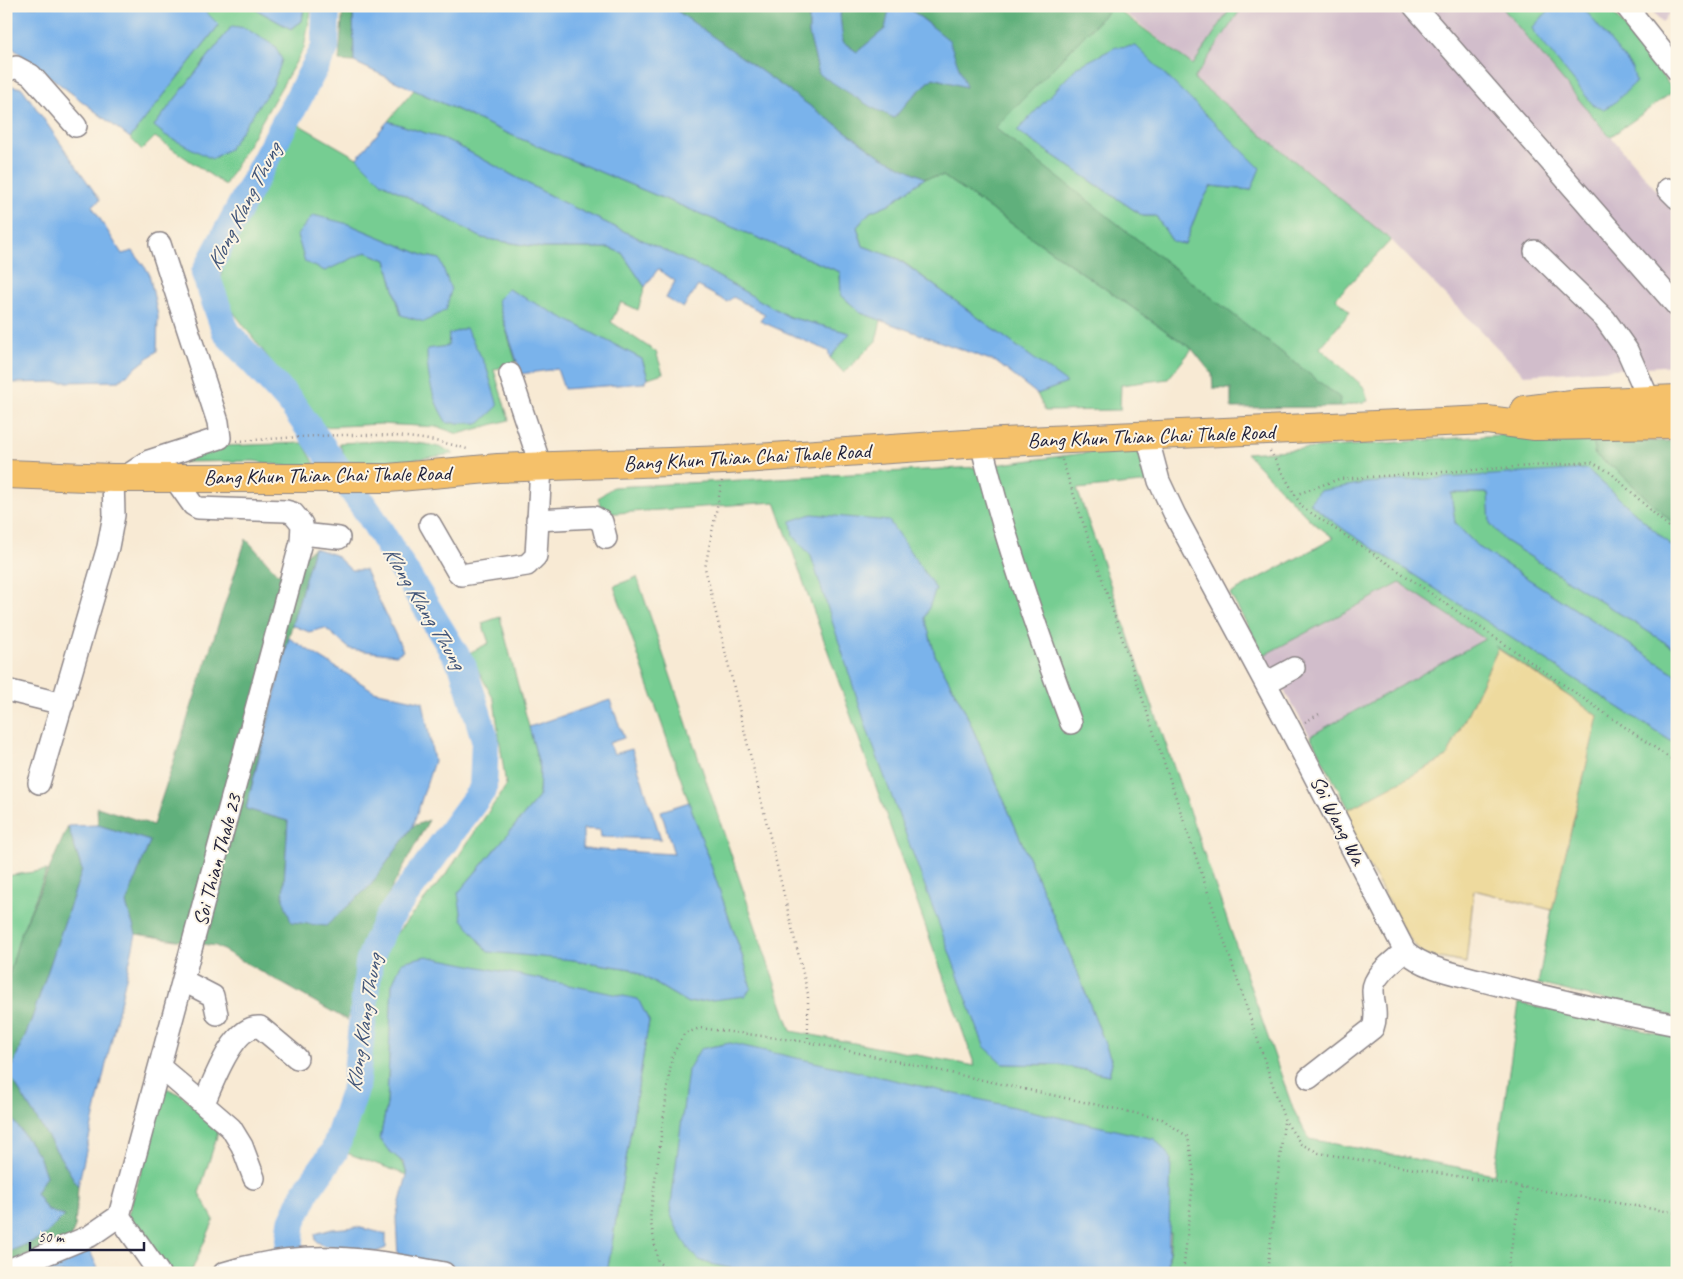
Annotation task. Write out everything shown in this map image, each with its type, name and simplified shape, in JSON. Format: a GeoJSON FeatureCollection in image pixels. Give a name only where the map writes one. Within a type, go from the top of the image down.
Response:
{"type":"FeatureCollection","features":[{"type":"Feature","properties":{"kind":"main road","name":"Bang Khun Thian Chai Thale Road"},"geometry":{"type":"LineString","coordinates":[[1487,420],[1521,410],[1571,404],[1650,402],[1677,399]]}},
{"type":"Feature","properties":{"kind":"main road","name":"Bang Khun Thian Chai Thale Road"},"geometry":{"type":"LineString","coordinates":[[6,474],[119,478],[388,478],[541,466],[727,460],[981,442],[1487,420],[1536,426],[1677,424]]}},
{"type":"Feature","properties":{"kind":"street"},"geometry":{"type":"LineString","coordinates":[[1414,6],[1677,306]]}},
{"type":"Feature","properties":{"kind":"street"},"geometry":{"type":"LineString","coordinates":[[1626,6],[1677,70]]}},
{"type":"Feature","properties":{"kind":"street"},"geometry":{"type":"LineString","coordinates":[[6,71],[16,67],[31,75],[76,126]]}},
{"type":"Feature","properties":{"kind":"street"},"geometry":{"type":"LineString","coordinates":[[39,782],[108,547],[119,478],[149,461],[220,438],[218,422],[160,244]]}},
{"type":"Feature","properties":{"kind":"street"},"geometry":{"type":"LineString","coordinates":[[1535,251],[1605,319],[1627,350],[1650,402]]}},
{"type":"Feature","properties":{"kind":"street"},"geometry":{"type":"LineString","coordinates":[[430,524],[457,571],[462,575],[527,565],[536,556],[541,466],[510,374]]}},
{"type":"Feature","properties":{"kind":"street","name":"Soi Wang Wa"},"geometry":{"type":"LineString","coordinates":[[1147,436],[1159,480],[1175,515],[1266,682],[1405,951]]}},
{"type":"Feature","properties":{"kind":"street"},"geometry":{"type":"LineString","coordinates":[[981,442],[992,491],[1029,608],[1071,723]]}},
{"type":"Feature","properties":{"kind":"street"},"geometry":{"type":"LineString","coordinates":[[174,478],[198,508],[286,511],[299,518],[302,524],[302,534],[339,538]]}},
{"type":"Feature","properties":{"kind":"street"},"geometry":{"type":"LineString","coordinates":[[538,520],[594,516],[602,522],[606,538]]}},
{"type":"Feature","properties":{"kind":"street","name":"Soi Thian Thale 23"},"geometry":{"type":"LineString","coordinates":[[119,1216],[184,981],[302,534]]}},
{"type":"Feature","properties":{"kind":"street"},"geometry":{"type":"LineString","coordinates":[[1266,682],[1294,668]]}},
{"type":"Feature","properties":{"kind":"street"},"geometry":{"type":"LineString","coordinates":[[6,690],[63,704]]}},
{"type":"Feature","properties":{"kind":"street"},"geometry":{"type":"LineString","coordinates":[[1309,1078],[1373,1028],[1376,1018],[1373,988],[1386,968],[1405,951],[1412,958],[1438,969],[1553,1000],[1677,1026]]}},
{"type":"Feature","properties":{"kind":"street"},"geometry":{"type":"LineString","coordinates":[[184,981],[213,996],[217,1014]]}},
{"type":"Feature","properties":{"kind":"street"},"geometry":{"type":"LineString","coordinates":[[204,1103],[228,1052],[248,1029],[260,1027],[297,1058]]}},
{"type":"Feature","properties":{"kind":"street"},"geometry":{"type":"LineString","coordinates":[[160,1067],[204,1103],[237,1137],[254,1178]]}},
{"type":"Feature","properties":{"kind":"street"},"geometry":{"type":"LineString","coordinates":[[6,1271],[90,1236],[108,1226],[119,1216],[159,1273]]}},
{"type":"Feature","properties":{"kind":"street"},"geometry":{"type":"LineString","coordinates":[[224,1273],[264,1262],[316,1257],[350,1258],[444,1273]]}},
{"type":"Feature","properties":{"kind":"path"},"geometry":{"type":"LineString","coordinates":[[1258,431],[1302,507],[1677,763]]}},
{"type":"Feature","properties":{"kind":"path"},"geometry":{"type":"LineString","coordinates":[[287,437],[359,436]]}},
{"type":"Feature","properties":{"kind":"path"},"geometry":{"type":"LineString","coordinates":[[1055,440],[1285,1120],[1300,1144],[1319,1153],[1677,1214]]}},
{"type":"Feature","properties":{"kind":"path"},"geometry":{"type":"LineString","coordinates":[[727,460],[705,568],[808,994],[808,1042]]}},
{"type":"Feature","properties":{"kind":"path"},"geometry":{"type":"LineString","coordinates":[[1295,495],[1339,479],[1591,462],[1611,473],[1677,534]]}},
{"type":"Feature","properties":{"kind":"path"},"geometry":{"type":"LineString","coordinates":[[673,1273],[658,1262],[650,1218],[672,1056],[684,1034],[700,1028],[808,1042],[1162,1119],[1188,1137],[1194,1174],[1183,1273]]}},
{"type":"Feature","properties":{"kind":"path"},"geometry":{"type":"LineString","coordinates":[[1268,1273],[1285,1120]]}},
{"type":"Feature","properties":{"kind":"path"},"geometry":{"type":"LineString","coordinates":[[1507,1273],[1522,1187]]}},
{"type":"Feature","properties":{"kind":"shaded area"},"geometry":{"type":"Polygon","coordinates":[[[1116,6],[1232,6],[1193,65],[1116,6]]]}},
{"type":"Feature","properties":{"kind":"shaded area"},"geometry":{"type":"Polygon","coordinates":[[[1243,6],[1501,6],[1677,215],[1677,365],[1524,375],[1391,240],[1194,79],[1243,6]]]}},
{"type":"Feature","properties":{"kind":"shaded area"},"geometry":{"type":"Polygon","coordinates":[[[1649,6],[1674,6],[1662,23],[1649,6]]]}},
{"type":"Feature","properties":{"kind":"shaded area"},"geometry":{"type":"Polygon","coordinates":[[[1400,583],[1486,639],[1310,736],[1264,655],[1400,583]]]}},
{"type":"Feature","properties":{"kind":"green space"},"geometry":{"type":"Polygon","coordinates":[[[200,6],[250,6],[291,29],[302,21],[304,6],[312,6],[304,48],[225,185],[155,137],[142,150],[130,138],[219,25],[200,6]],[[232,26],[154,126],[212,158],[232,26]]]}},
{"type":"Feature","properties":{"kind":"green space"},"geometry":{"type":"Polygon","coordinates":[[[343,6],[353,6],[354,62],[339,61],[343,6]]]}},
{"type":"Feature","properties":{"kind":"green space"},"geometry":{"type":"Polygon","coordinates":[[[670,6],[809,6],[809,34],[819,74],[894,118],[911,98],[933,78],[966,87],[932,26],[906,6],[1113,6],[995,128],[1340,398],[1339,407],[1231,408],[1231,389],[1213,388],[1212,374],[1192,349],[943,176],[925,178],[880,156],[670,6]]]}},
{"type":"Feature","properties":{"kind":"green space"},"geometry":{"type":"Polygon","coordinates":[[[842,6],[902,6],[890,10],[885,29],[857,52],[843,42],[840,15],[842,6]]]}},
{"type":"Feature","properties":{"kind":"green space"},"geometry":{"type":"Polygon","coordinates":[[[1113,6],[1193,65],[1232,6],[1243,6],[1194,79],[1391,240],[1336,298],[1350,312],[1320,348],[1364,387],[1368,401],[1339,407],[1339,398],[994,128],[1113,6]],[[1017,131],[1143,216],[1156,216],[1173,242],[1185,244],[1199,207],[1211,186],[1251,190],[1017,131]]]}},
{"type":"Feature","properties":{"kind":"green space"},"geometry":{"type":"Polygon","coordinates":[[[1501,6],[1608,6],[1674,91],[1610,137],[1501,6]]]}},
{"type":"Feature","properties":{"kind":"green space"},"geometry":{"type":"Polygon","coordinates":[[[414,90],[509,134],[840,272],[841,295],[861,313],[881,320],[876,341],[844,373],[830,358],[849,333],[789,317],[708,271],[560,201],[447,140],[388,121],[414,90]]]}},
{"type":"Feature","properties":{"kind":"green space"},"geometry":{"type":"Polygon","coordinates":[[[296,123],[357,158],[381,182],[482,238],[543,248],[609,248],[622,253],[645,287],[638,310],[621,302],[611,322],[656,352],[663,373],[648,378],[642,359],[508,290],[497,300],[516,362],[494,370],[509,420],[458,434],[438,427],[380,424],[321,427],[219,293],[223,262],[296,123]],[[348,224],[366,252],[386,260],[401,315],[440,259],[425,256],[348,224]]]}},
{"type":"Feature","properties":{"kind":"green space"},"geometry":{"type":"Polygon","coordinates":[[[943,176],[1192,349],[1168,379],[1121,385],[1120,410],[1045,411],[1037,394],[1066,383],[899,259],[863,246],[857,227],[870,212],[889,204],[925,178],[943,176]]]}},
{"type":"Feature","properties":{"kind":"green space"},"geometry":{"type":"Polygon","coordinates":[[[1501,435],[1553,442],[1592,441],[1596,455],[1617,470],[1677,527],[1677,551],[1587,469],[1309,503],[1346,531],[1677,745],[1677,1017],[1538,984],[1552,910],[1598,716],[1495,646],[1498,649],[1447,757],[1349,809],[1310,736],[1485,639],[1400,583],[1264,655],[1230,594],[1334,538],[1311,521],[1246,453],[1501,435]]]}},
{"type":"Feature","properties":{"kind":"green space"},"geometry":{"type":"Polygon","coordinates":[[[381,441],[428,445],[454,454],[388,463],[347,462],[339,443],[381,441]]]}},
{"type":"Feature","properties":{"kind":"green space"},"geometry":{"type":"Polygon","coordinates":[[[1592,441],[1677,441],[1677,527],[1617,470],[1595,455],[1592,441]]]}},
{"type":"Feature","properties":{"kind":"green space"},"geometry":{"type":"Polygon","coordinates":[[[303,443],[315,464],[291,467],[254,461],[181,462],[224,446],[303,443]]]}},
{"type":"Feature","properties":{"kind":"green space"},"geometry":{"type":"Polygon","coordinates":[[[1138,446],[1152,482],[1077,489],[1293,1109],[1309,1139],[1494,1174],[1519,1003],[1677,1038],[1677,1273],[1168,1273],[1171,1233],[731,1268],[763,1273],[607,1273],[649,1021],[638,1000],[392,984],[387,1104],[380,1139],[403,1164],[407,1175],[341,1151],[358,1110],[384,948],[447,873],[506,786],[494,700],[469,653],[489,643],[482,623],[500,617],[540,768],[539,797],[458,893],[573,960],[631,969],[688,1003],[745,964],[614,586],[637,577],[791,1031],[975,1066],[775,502],[603,514],[598,498],[613,487],[979,467],[1138,446]],[[794,535],[811,556],[1003,1064],[1061,1065],[1109,1075],[1112,1062],[1077,971],[964,709],[935,655],[925,618],[794,535]]]}},
{"type":"Feature","properties":{"kind":"green space"},"geometry":{"type":"Polygon","coordinates":[[[1451,493],[1489,493],[1490,523],[1504,540],[1677,650],[1677,675],[1477,546],[1455,523],[1451,493]]]}},
{"type":"Feature","properties":{"kind":"green space"},"geometry":{"type":"Polygon","coordinates":[[[246,539],[278,574],[314,548],[273,693],[246,809],[288,821],[283,898],[370,886],[413,826],[429,820],[377,915],[347,1020],[216,946],[136,934],[126,904],[150,841],[98,825],[97,807],[153,825],[246,539]]]}},
{"type":"Feature","properties":{"kind":"green space"},"geometry":{"type":"Polygon","coordinates":[[[68,826],[82,870],[30,1024],[9,1074],[78,1186],[75,1227],[70,1239],[6,1264],[6,1253],[43,1237],[64,1216],[47,1210],[36,1193],[46,1176],[39,1156],[6,1110],[6,986],[20,936],[68,826]]]}},
{"type":"Feature","properties":{"kind":"green space"},"geometry":{"type":"Polygon","coordinates":[[[47,870],[20,936],[6,986],[6,876],[47,870]]]}},
{"type":"Feature","properties":{"kind":"green space"},"geometry":{"type":"Polygon","coordinates":[[[166,1088],[182,1095],[219,1130],[199,1193],[214,1220],[192,1270],[181,1273],[163,1268],[128,1215],[166,1088]]]}},
{"type":"Feature","properties":{"kind":"sand"},"geometry":{"type":"Polygon","coordinates":[[[1498,649],[1598,716],[1552,910],[1474,890],[1466,963],[1423,955],[1405,933],[1342,815],[1349,809],[1447,757],[1498,649]]]}},
{"type":"Feature","properties":{"kind":"water"},"geometry":{"type":"Polygon","coordinates":[[[6,6],[200,6],[219,25],[130,138],[6,43],[6,6]]]}},
{"type":"Feature","properties":{"kind":"water"},"geometry":{"type":"Polygon","coordinates":[[[250,6],[304,6],[302,21],[291,29],[250,6]]]}},
{"type":"Feature","properties":{"kind":"water"},"geometry":{"type":"Polygon","coordinates":[[[353,6],[670,6],[880,156],[925,178],[889,204],[870,212],[857,227],[863,246],[898,259],[1067,383],[1037,394],[996,362],[861,313],[841,295],[840,272],[509,134],[354,62],[353,6]]]}},
{"type":"Feature","properties":{"kind":"water"},"geometry":{"type":"Polygon","coordinates":[[[809,6],[842,6],[840,15],[843,42],[857,52],[885,29],[889,10],[906,6],[949,40],[966,87],[933,78],[911,98],[894,118],[871,107],[819,74],[809,34],[809,6]]]}},
{"type":"Feature","properties":{"kind":"water"},"geometry":{"type":"Polygon","coordinates":[[[1553,6],[1582,6],[1632,68],[1636,82],[1613,104],[1603,109],[1594,106],[1534,32],[1532,28],[1553,6]]]}},
{"type":"Feature","properties":{"kind":"water"},"geometry":{"type":"Polygon","coordinates":[[[232,26],[245,28],[275,46],[282,60],[273,85],[229,149],[212,159],[165,135],[154,126],[232,26]]]}},
{"type":"Feature","properties":{"kind":"water"},"geometry":{"type":"Polygon","coordinates":[[[1136,46],[1260,168],[1251,190],[1211,186],[1199,207],[1185,244],[1173,242],[1156,216],[1143,216],[1017,131],[1077,67],[1116,47],[1136,46]]]}},
{"type":"Feature","properties":{"kind":"water"},"geometry":{"type":"Polygon","coordinates":[[[6,85],[22,88],[100,200],[92,206],[122,254],[133,251],[149,273],[158,316],[157,351],[119,381],[6,383],[6,85]]]}},
{"type":"Feature","properties":{"kind":"water"},"geometry":{"type":"Polygon","coordinates":[[[388,121],[447,140],[560,201],[708,271],[789,317],[850,333],[830,358],[828,351],[760,321],[765,314],[733,297],[727,302],[698,286],[683,308],[666,298],[675,281],[658,269],[645,287],[622,253],[609,248],[543,248],[482,238],[381,182],[357,158],[388,121]]]}},
{"type":"Feature","properties":{"kind":"water"},"geometry":{"type":"Polygon","coordinates":[[[313,215],[348,224],[425,256],[440,259],[451,290],[446,310],[424,322],[401,315],[386,260],[366,252],[325,271],[305,262],[297,235],[313,215]]]}},
{"type":"Feature","properties":{"kind":"water"},"geometry":{"type":"Polygon","coordinates":[[[508,289],[642,359],[648,378],[644,383],[564,389],[557,369],[521,374],[497,300],[508,289]]]}},
{"type":"Feature","properties":{"kind":"water"},"geometry":{"type":"Polygon","coordinates":[[[466,328],[486,366],[498,406],[480,423],[447,423],[431,388],[427,349],[448,346],[449,334],[466,328]]]}},
{"type":"Feature","properties":{"kind":"water"},"geometry":{"type":"Polygon","coordinates":[[[1587,469],[1677,551],[1677,650],[1504,540],[1490,523],[1488,493],[1451,493],[1455,523],[1477,546],[1677,675],[1677,745],[1346,531],[1309,503],[1319,491],[1365,483],[1587,469]]]}},
{"type":"Feature","properties":{"kind":"water"},"geometry":{"type":"Polygon","coordinates":[[[812,514],[889,521],[936,589],[925,618],[935,655],[964,709],[1077,971],[1112,1062],[1109,1075],[1061,1065],[1003,1064],[984,1046],[868,732],[811,556],[793,535],[791,521],[812,514]]]}},
{"type":"Feature","properties":{"kind":"water"},"geometry":{"type":"Polygon","coordinates":[[[314,548],[335,555],[351,570],[365,570],[403,651],[396,655],[350,649],[325,628],[309,632],[292,625],[314,548]]]}},
{"type":"Feature","properties":{"kind":"water"},"geometry":{"type":"Polygon","coordinates":[[[289,638],[374,691],[423,702],[434,761],[413,826],[370,886],[326,926],[291,922],[283,898],[288,821],[246,809],[289,638]]]}},
{"type":"Feature","properties":{"kind":"water"},"geometry":{"type":"Polygon","coordinates":[[[610,700],[624,738],[609,743],[614,754],[632,749],[661,839],[601,837],[600,830],[583,829],[583,849],[674,854],[661,811],[689,802],[745,964],[751,988],[745,996],[688,1003],[631,969],[573,960],[488,952],[462,919],[458,893],[539,797],[540,768],[529,727],[610,700]]]}},
{"type":"Feature","properties":{"kind":"water"},"geometry":{"type":"Polygon","coordinates":[[[98,825],[150,841],[126,904],[136,934],[78,1186],[9,1074],[30,1024],[82,870],[68,826],[98,825]]]}},
{"type":"Feature","properties":{"kind":"water"},"geometry":{"type":"Polygon","coordinates":[[[426,956],[638,999],[649,1021],[607,1273],[486,1273],[398,1258],[396,1217],[407,1175],[404,1163],[388,1150],[380,1139],[387,1104],[392,984],[402,962],[426,956]]]}},
{"type":"Feature","properties":{"kind":"water"},"geometry":{"type":"Polygon","coordinates":[[[730,1043],[1155,1139],[1171,1158],[1168,1273],[763,1273],[703,1262],[694,1255],[685,1243],[670,1212],[688,1070],[700,1049],[730,1043]]]}},
{"type":"Feature","properties":{"kind":"water"},"geometry":{"type":"Polygon","coordinates":[[[6,1110],[39,1156],[46,1176],[36,1193],[47,1210],[64,1216],[43,1237],[6,1253],[6,1110]]]}},
{"type":"Feature","properties":{"kind":"water"},"geometry":{"type":"Polygon","coordinates":[[[357,1227],[386,1234],[386,1248],[376,1252],[324,1246],[316,1241],[315,1234],[332,1229],[357,1227]]]}},
{"type":"Feature","properties":{"kind":"water"},"geometry":{"type":"Polygon","coordinates":[[[90,1251],[100,1273],[39,1273],[90,1251]]]}},
{"type":"Feature","properties":{"kind":"waterway","name":"Klong Klang Thung"},"geometry":{"type":"LineString","coordinates":[[289,1273],[287,1265],[292,1222],[307,1190],[334,1152],[355,1089],[369,963],[376,943],[389,917],[483,789],[485,739],[463,667],[370,515],[292,404],[226,332],[205,273],[325,48],[326,6]]}}]}
